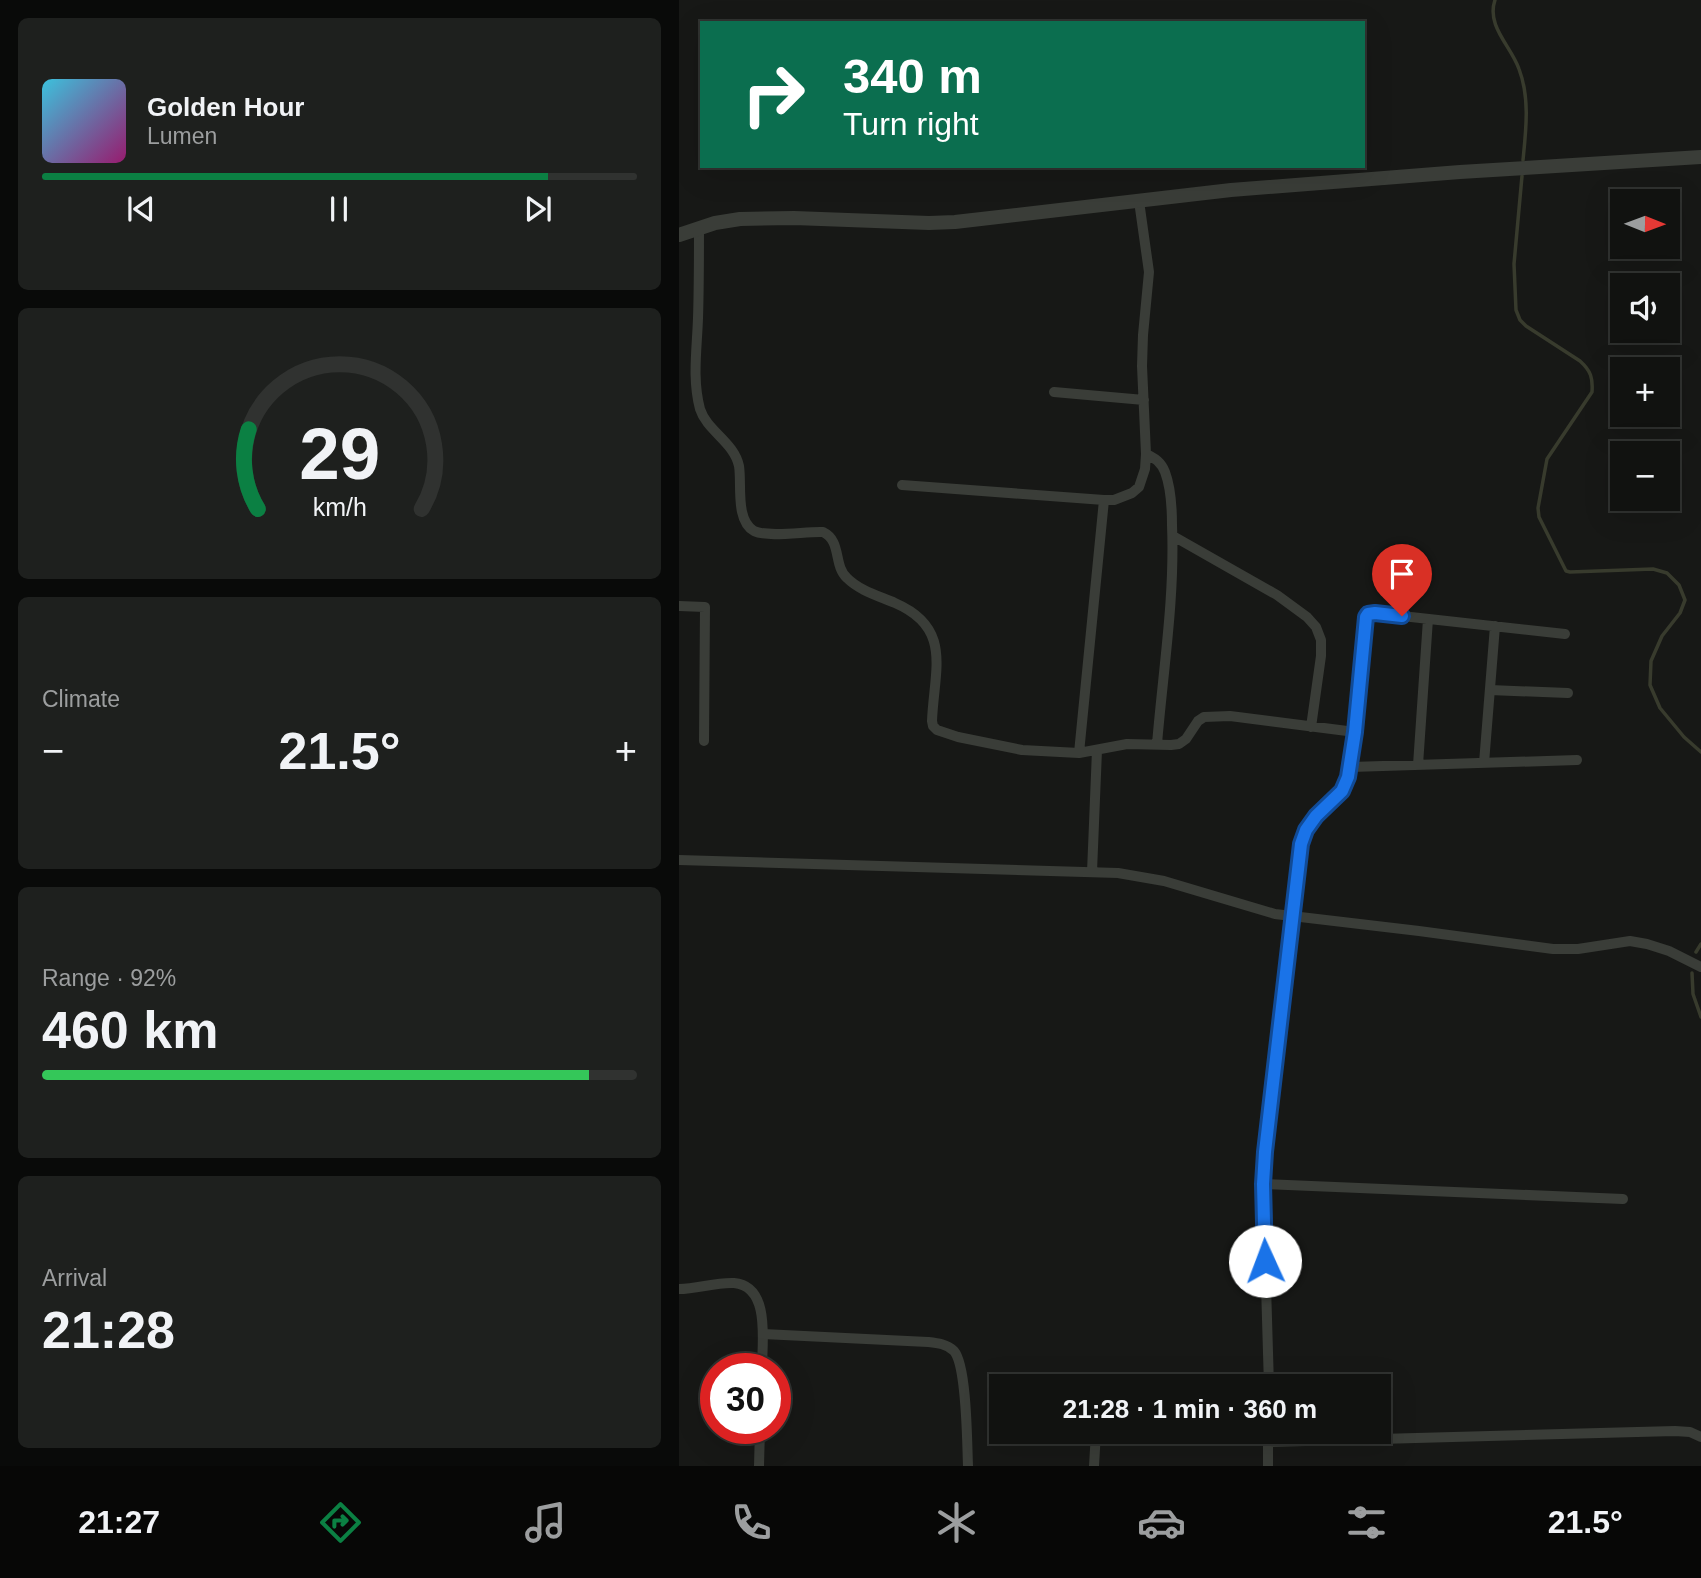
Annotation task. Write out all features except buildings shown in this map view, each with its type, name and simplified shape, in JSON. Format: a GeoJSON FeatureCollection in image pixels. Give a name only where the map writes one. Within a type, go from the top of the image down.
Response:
{"type":"FeatureCollection","features":[{"type":"Feature","properties":{"kind":"street"},"geometry":{"type":"LineString","coordinates":[[679,235],[699,227],[740,219],[955,222],[1231,190],[1701,157]]}},
{"type":"Feature","properties":{"kind":"street"},"geometry":{"type":"LineString","coordinates":[[902,485],[1104,500],[1124,498],[1139,487],[1145,469],[1146,454],[1143,335],[1150,272],[1139,201]]}},
{"type":"Feature","properties":{"kind":"street"},"geometry":{"type":"LineString","coordinates":[[699,227],[696,390],[702,414],[711,429],[734,454],[739,465],[741,507],[748,526],[760,533],[823,532],[829,535],[836,547],[842,572],[848,579],[859,588],[906,608],[921,618],[932,634],[937,653],[932,721],[937,730],[1022,750],[1079,753],[1127,744],[1179,744],[1186,739],[1198,721],[1210,716],[1230,716],[1355,732]]}},
{"type":"Feature","properties":{"kind":"street"},"geometry":{"type":"LineString","coordinates":[[1054,392],[1144,400]]}},
{"type":"Feature","properties":{"kind":"street"},"geometry":{"type":"LineString","coordinates":[[1146,454],[1156,459],[1164,469],[1171,504],[1173,536],[1171,595],[1157,744]]}},
{"type":"Feature","properties":{"kind":"street"},"geometry":{"type":"LineString","coordinates":[[1079,753],[1104,500]]}},
{"type":"Feature","properties":{"kind":"street"},"geometry":{"type":"LineString","coordinates":[[1173,536],[1277,595],[1316,627],[1321,640],[1321,656],[1311,727]]}},
{"type":"Feature","properties":{"kind":"street"},"geometry":{"type":"LineString","coordinates":[[679,606],[705,607],[704,741]]}},
{"type":"Feature","properties":{"kind":"street"},"geometry":{"type":"LineString","coordinates":[[1269,1374],[1263,1184],[1269,1104],[1298,860],[1306,830],[1316,816],[1342,791],[1351,767],[1365,620],[1368,614],[1375,613],[1565,634]]}},
{"type":"Feature","properties":{"kind":"street"},"geometry":{"type":"LineString","coordinates":[[1418,765],[1428,619]]}},
{"type":"Feature","properties":{"kind":"street"},"geometry":{"type":"LineString","coordinates":[[1484,763],[1495,626]]}},
{"type":"Feature","properties":{"kind":"street"},"geometry":{"type":"LineString","coordinates":[[1490,690],[1568,693]]}},
{"type":"Feature","properties":{"kind":"street"},"geometry":{"type":"LineString","coordinates":[[1092,872],[1097,750]]}},
{"type":"Feature","properties":{"kind":"street"},"geometry":{"type":"LineString","coordinates":[[1351,767],[1577,760]]}},
{"type":"Feature","properties":{"kind":"street"},"geometry":{"type":"LineString","coordinates":[[679,860],[1130,874],[1291,917],[1419,931],[1553,950],[1630,941],[1669,951],[1701,967]]}},
{"type":"Feature","properties":{"kind":"street"},"geometry":{"type":"LineString","coordinates":[[1263,1184],[1623,1199]]}},
{"type":"Feature","properties":{"kind":"street"},"geometry":{"type":"LineString","coordinates":[[679,1289],[725,1283],[738,1283],[749,1289],[758,1301],[762,1316],[762,1353]]}},
{"type":"Feature","properties":{"kind":"street"},"geometry":{"type":"LineString","coordinates":[[763,1334],[941,1343],[952,1349],[960,1361],[963,1377],[968,1466]]}},
{"type":"Feature","properties":{"kind":"street"},"geometry":{"type":"LineString","coordinates":[[1391,1435],[1675,1431],[1690,1432],[1701,1437]]}},
{"type":"Feature","properties":{"kind":"street"},"geometry":{"type":"LineString","coordinates":[[759,1466],[760,1444]]}},
{"type":"Feature","properties":{"kind":"street"},"geometry":{"type":"LineString","coordinates":[[1094,1466],[1095,1444]]}},
{"type":"Feature","properties":{"kind":"street"},"geometry":{"type":"LineString","coordinates":[[1268,1444],[1268,1466]]}},
{"type":"Feature","properties":{"kind":"waterway"},"geometry":{"type":"LineString","coordinates":[[1495,0],[1494,19],[1519,69],[1525,91],[1523,160]]}},
{"type":"Feature","properties":{"kind":"waterway"},"geometry":{"type":"LineString","coordinates":[[1522,176],[1514,264],[1516,310],[1526,326],[1580,361],[1591,375],[1592,383],[1592,392],[1547,459],[1538,508],[1539,517],[1566,571],[1653,569],[1667,573],[1679,585],[1685,600],[1680,613],[1662,636],[1651,661],[1650,685],[1660,708],[1684,737],[1701,752]]}},
{"type":"Feature","properties":{"kind":"waterway"},"geometry":{"type":"LineString","coordinates":[[1696,952],[1701,944]]}},
{"type":"Feature","properties":{"kind":"waterway"},"geometry":{"type":"LineString","coordinates":[[1692,973],[1693,994],[1701,1017]]}},
{"type":"Feature","properties":{"kind":"route"},"geometry":{"type":"LineString","coordinates":[[1265,1261],[1263,1184],[1269,1104],[1301,844],[1306,830],[1316,816],[1342,791],[1351,767],[1366,617],[1371,613],[1402,616]]}}]}
